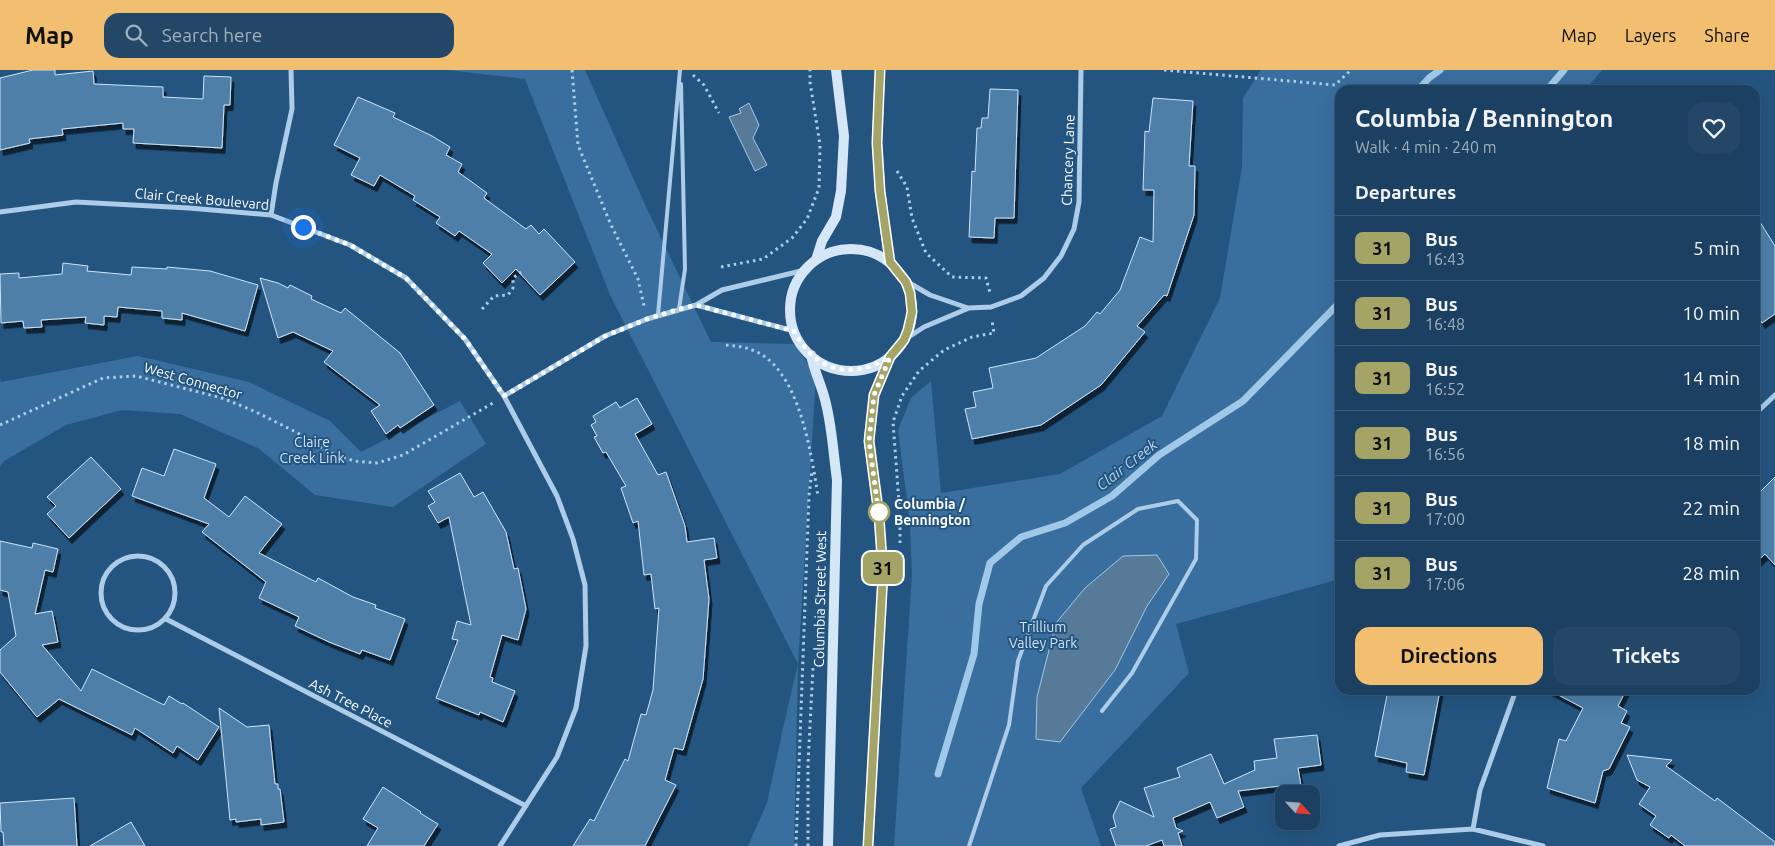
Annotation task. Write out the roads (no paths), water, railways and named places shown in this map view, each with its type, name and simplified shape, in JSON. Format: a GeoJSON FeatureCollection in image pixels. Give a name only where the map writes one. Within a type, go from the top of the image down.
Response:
{"type":"FeatureCollection","features":[{"type":"Feature","properties":{"kind":"main road"},"geometry":{"type":"LineString","coordinates":[[816,260],[822,241],[836,217],[841,191],[844,136],[836,70]]}},
{"type":"Feature","properties":{"kind":"main road"},"geometry":{"type":"LineString","coordinates":[[880,70],[877,143],[880,191],[890,262]]}},
{"type":"Feature","properties":{"kind":"main road"},"geometry":{"type":"LineString","coordinates":[[868,846],[883,573],[879,516],[869,441],[874,395],[890,357],[904,340],[912,312],[910,293],[906,282],[890,262],[873,252],[853,249],[834,251],[816,260],[805,270],[797,283],[792,299],[791,315],[794,331],[801,344],[811,355],[826,365],[842,370],[858,370],[875,366],[890,357]]}},
{"type":"Feature","properties":{"kind":"main road","name":"Columbia Street West"},"geometry":{"type":"LineString","coordinates":[[811,355],[830,420],[837,480],[828,846]]}},
{"type":"Feature","properties":{"kind":"street"},"geometry":{"type":"LineString","coordinates":[[271,215],[292,109],[291,70]]}},
{"type":"Feature","properties":{"kind":"street","name":"Chancery Lane"},"geometry":{"type":"LineString","coordinates":[[904,340],[924,327],[969,308],[991,307],[1021,296],[1044,278],[1061,256],[1074,230],[1079,202],[1082,70]]}},
{"type":"Feature","properties":{"kind":"street","name":"Clair Creek Boulevard"},"geometry":{"type":"LineString","coordinates":[[0,212],[76,202],[189,208],[271,215],[350,245],[406,278],[465,339],[504,396],[557,496],[573,539],[585,585],[586,646],[576,708],[557,757],[500,846]]}},
{"type":"Feature","properties":{"kind":"street"},"geometry":{"type":"LineString","coordinates":[[504,396],[605,336],[658,315],[696,305],[722,290],[805,270]]}},
{"type":"Feature","properties":{"kind":"street","name":"Chancery Lane"},"geometry":{"type":"LineString","coordinates":[[906,282],[930,295],[969,308]]}},
{"type":"Feature","properties":{"kind":"street"},"geometry":{"type":"LineString","coordinates":[[696,305],[794,331]]}},
{"type":"Feature","properties":{"kind":"street"},"geometry":{"type":"LineString","coordinates":[[1760,409],[1775,395]]}},
{"type":"Feature","properties":{"kind":"street"},"geometry":{"type":"LineString","coordinates":[[135,555],[148,556],[162,564],[171,574],[176,593],[173,608],[166,619],[152,629],[134,631],[122,628],[108,617],[102,606],[100,588],[108,570],[124,558],[135,555]]}},
{"type":"Feature","properties":{"kind":"street","name":"Ash Tree Place"},"geometry":{"type":"LineString","coordinates":[[166,619],[526,806]]}},
{"type":"Feature","properties":{"kind":"street"},"geometry":{"type":"LineString","coordinates":[[1473,829],[1480,790],[1514,695]]}},
{"type":"Feature","properties":{"kind":"street"},"geometry":{"type":"LineString","coordinates":[[1339,846],[1380,835],[1473,829],[1543,846]]}},
{"type":"Feature","properties":{"kind":"lane"},"geometry":{"type":"LineString","coordinates":[[679,309],[685,269],[680,70]]}},
{"type":"Feature","properties":{"kind":"lane"},"geometry":{"type":"LineString","coordinates":[[658,315],[680,70]]}},
{"type":"Feature","properties":{"kind":"lane"},"geometry":{"type":"LineString","coordinates":[[969,846],[1009,725],[1018,661],[1046,586],[1083,545],[1138,509],[1178,501],[1197,520],[1196,559],[1132,673],[1102,711]]}},
{"type":"Feature","properties":{"kind":"waterway","name":"Clair Creek"},"geometry":{"type":"LineString","coordinates":[[1423,85],[1440,70]]}},
{"type":"Feature","properties":{"kind":"waterway"},"geometry":{"type":"LineString","coordinates":[[1551,85],[1564,70]]}},
{"type":"Feature","properties":{"kind":"waterway","name":"Clair Creek"},"geometry":{"type":"LineString","coordinates":[[938,774],[974,654],[979,604],[990,563],[1021,537],[1065,523],[1112,496],[1159,455],[1243,401],[1335,307]]}},
{"type":"Feature","properties":{"kind":"place","name":"Columbia / Bennington"},"geometry":{"type":"Point","coordinates":[879,512]}},
{"type":"Feature","properties":{"kind":"park label","name":"Claire Creek Link"},"geometry":{"type":"Point","coordinates":[312,450]}},
{"type":"Feature","properties":{"kind":"park label","name":"Trillium Valley Park"},"geometry":{"type":"Point","coordinates":[1043,636]}}]}
